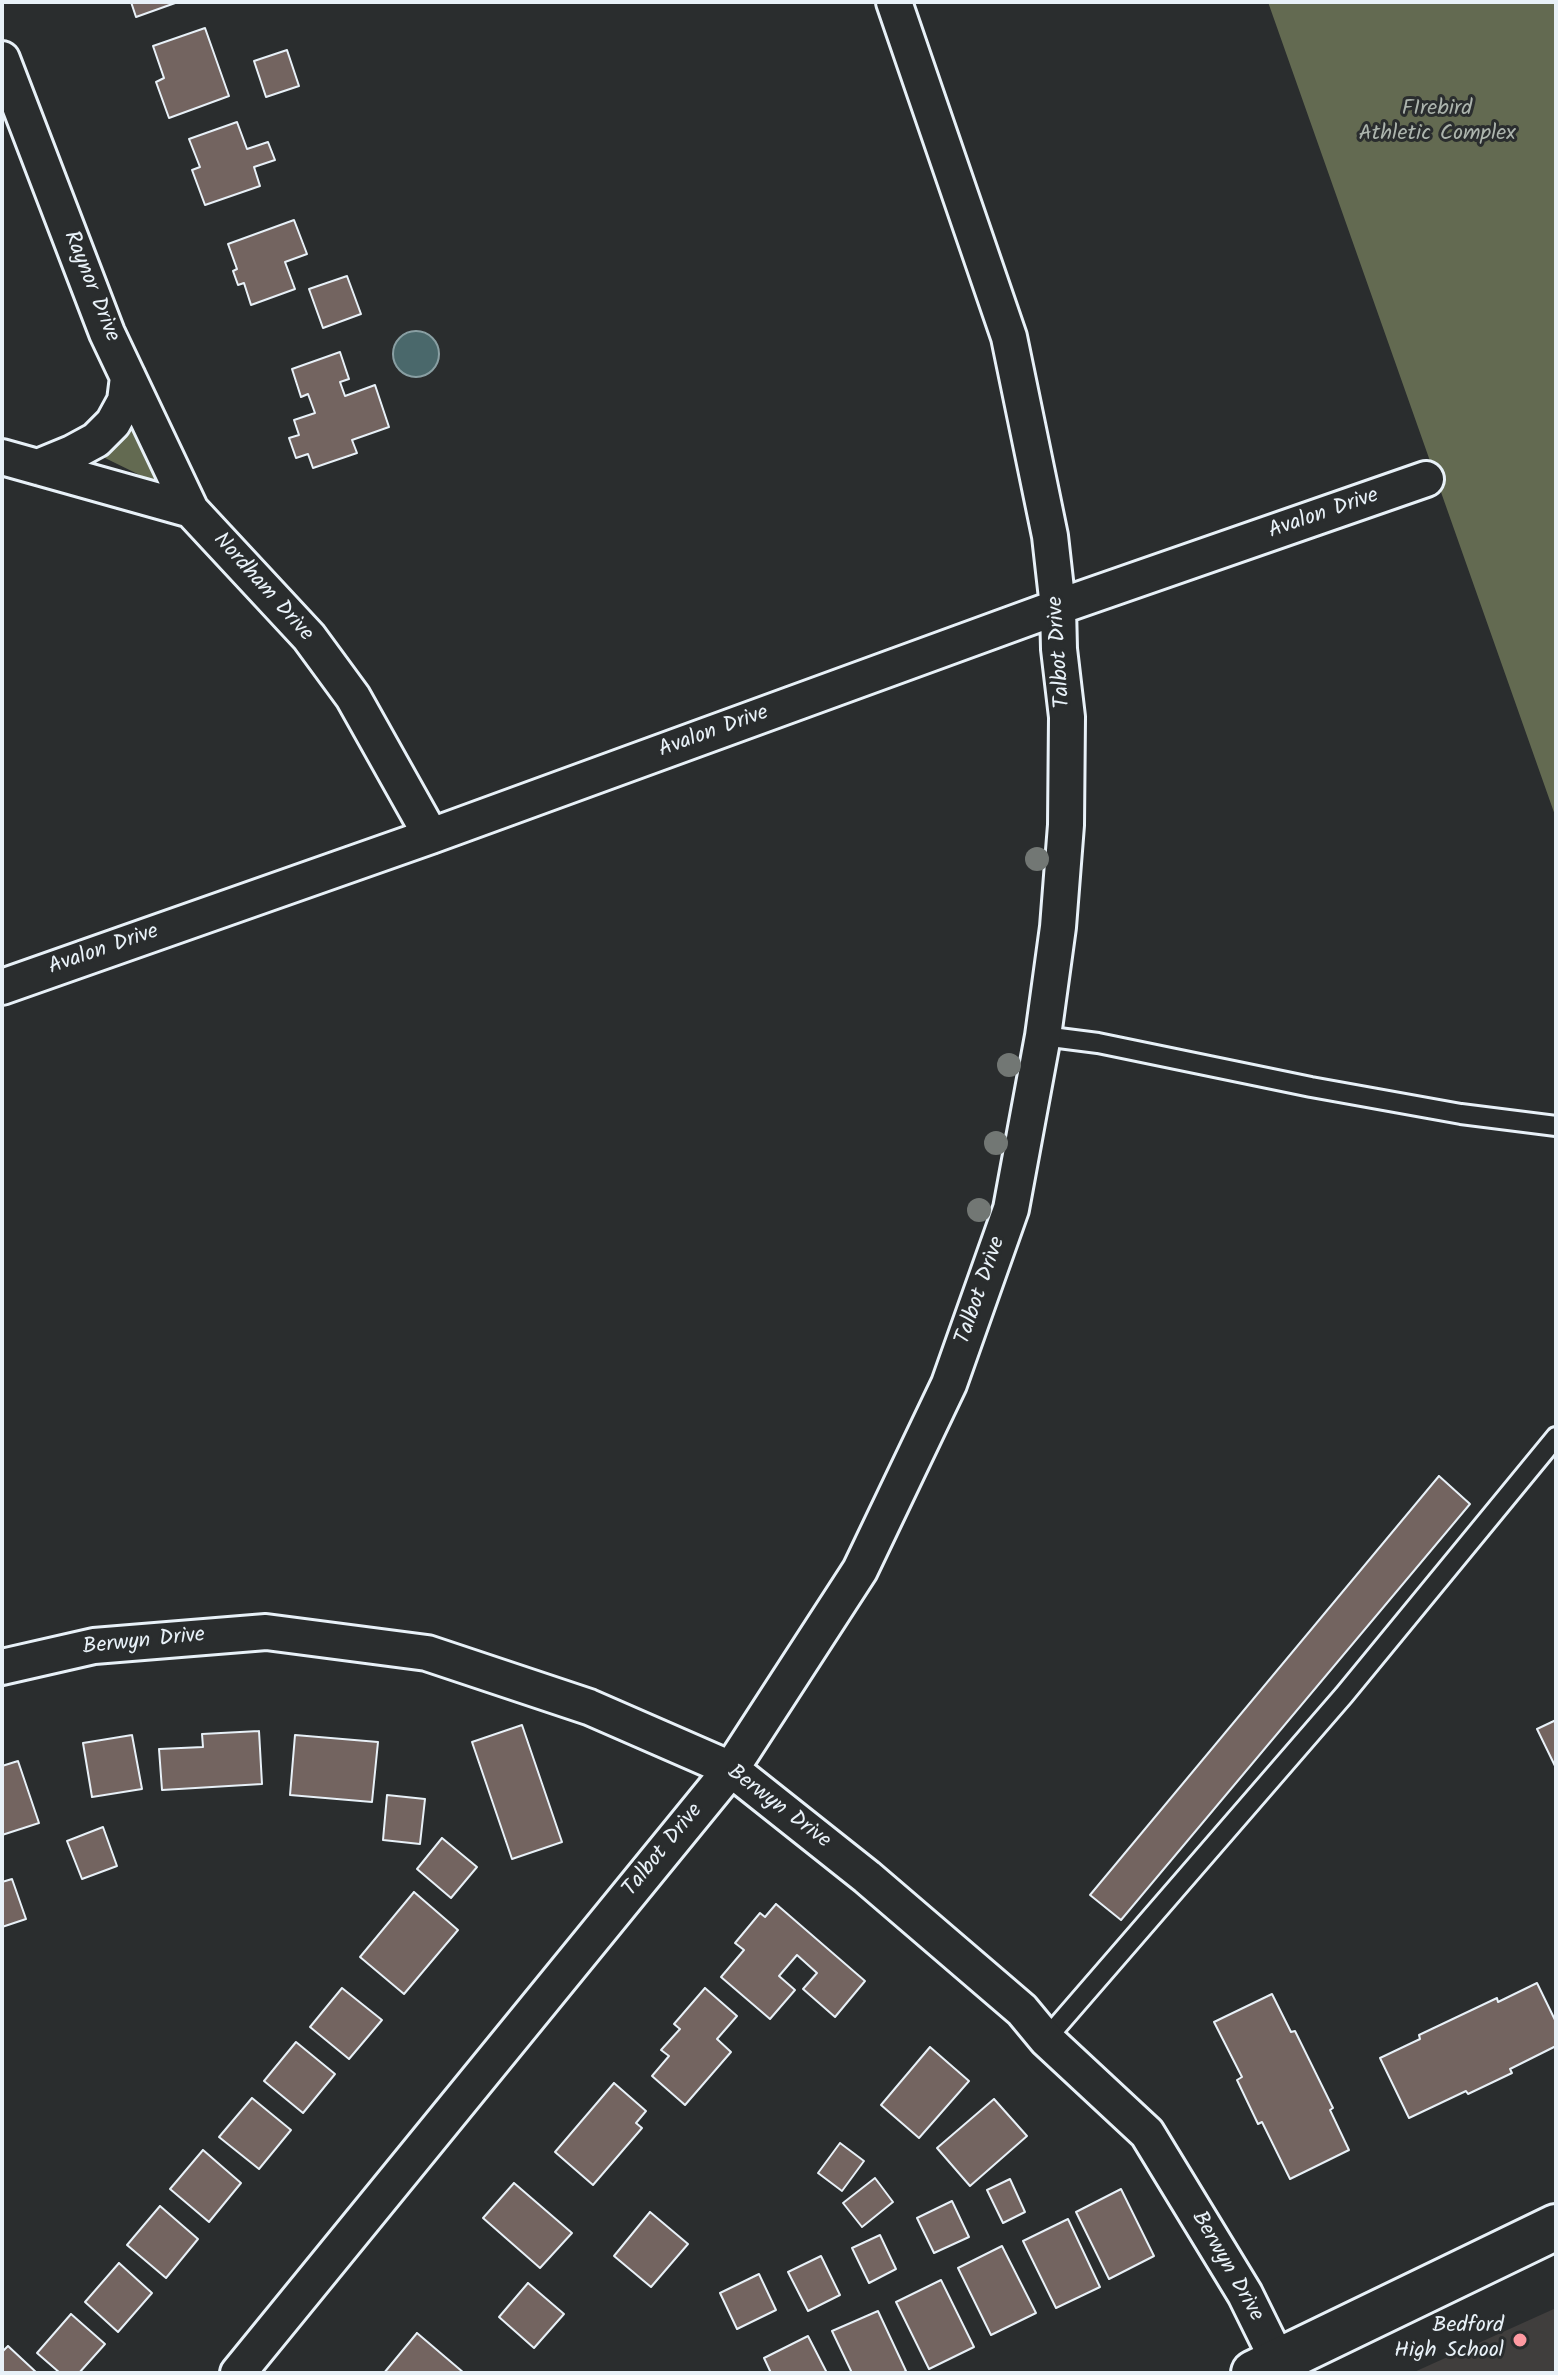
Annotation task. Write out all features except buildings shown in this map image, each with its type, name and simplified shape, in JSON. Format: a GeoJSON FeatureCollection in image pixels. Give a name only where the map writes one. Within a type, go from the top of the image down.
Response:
{"type":"FeatureCollection","features":[{"type":"Feature","properties":{"kind":"main road"},"geometry":{"type":"LineString","coordinates":[[1272,2369],[1556,2227]]}},
{"type":"Feature","properties":{"kind":"street","name":"Talbot Drive"},"geometry":{"type":"LineString","coordinates":[[238,2373],[731,1769],[860,1570],[949,1384],[1011,1209],[1043,1036],[1058,927],[1066,825],[1067,717],[1059,649],[1058,607],[1050,536],[1009,337],[894,2]]}},
{"type":"Feature","properties":{"kind":"street","name":"Raynor Drive"},"geometry":{"type":"LineString","coordinates":[[2,59],[107,333],[191,510]]}},
{"type":"Feature","properties":{"kind":"street"},"geometry":{"type":"LineString","coordinates":[[38,467],[96,440],[113,423],[125,401],[128,377]]}},
{"type":"Feature","properties":{"kind":"street"},"geometry":{"type":"LineString","coordinates":[[2,457],[191,510]]}},
{"type":"Feature","properties":{"kind":"street","name":"Avalon Drive"},"geometry":{"type":"LineString","coordinates":[[2,987],[431,836],[1058,607],[1426,479]]}},
{"type":"Feature","properties":{"kind":"street","name":"Nordham Drive"},"geometry":{"type":"LineString","coordinates":[[191,510],[309,637],[353,697],[431,836]]}},
{"type":"Feature","properties":{"kind":"street","name":"Berwyn Drive"},"geometry":{"type":"LineString","coordinates":[[2,1667],[94,1646],[266,1632],[427,1653],[589,1707],[731,1769],[879,1887],[1022,2010],[1046,2039],[1147,2133],[1245,2294],[1272,2369]]}},
{"type":"Feature","properties":{"kind":"lane"},"geometry":{"type":"LineString","coordinates":[[1043,1036],[1098,1043],[1461,1114],[1556,1126]]}},
{"type":"Feature","properties":{"kind":"lane"},"geometry":{"type":"LineString","coordinates":[[1046,2039],[1344,1695],[1556,1437]]}},
{"type":"Feature","properties":{"kind":"shaded area","name":"Bedford High School"},"geometry":{"type":"Polygon","coordinates":[[[1556,2308],[1556,2373],[1412,2373],[1556,2308]]]}},
{"type":"Feature","properties":{"kind":"green space","name":"FIrebird Athletic Complex"},"geometry":{"type":"Polygon","coordinates":[[[1268,2],[1556,2],[1556,818],[1268,2]]]}},
{"type":"Feature","properties":{"kind":"green space"},"geometry":{"type":"Polygon","coordinates":[[[130,424],[159,474],[156,483],[103,457],[102,453],[130,424]]]}},
{"type":"Feature","properties":{"kind":"water"},"geometry":{"type":"Polygon","coordinates":[[[416,331],[432,338],[439,354],[432,370],[416,377],[400,370],[393,354],[400,338],[416,331]]]}},
{"type":"Feature","properties":{"kind":"place","name":"Bedford High School"},"geometry":{"type":"Point","coordinates":[1520,2340]}}]}
